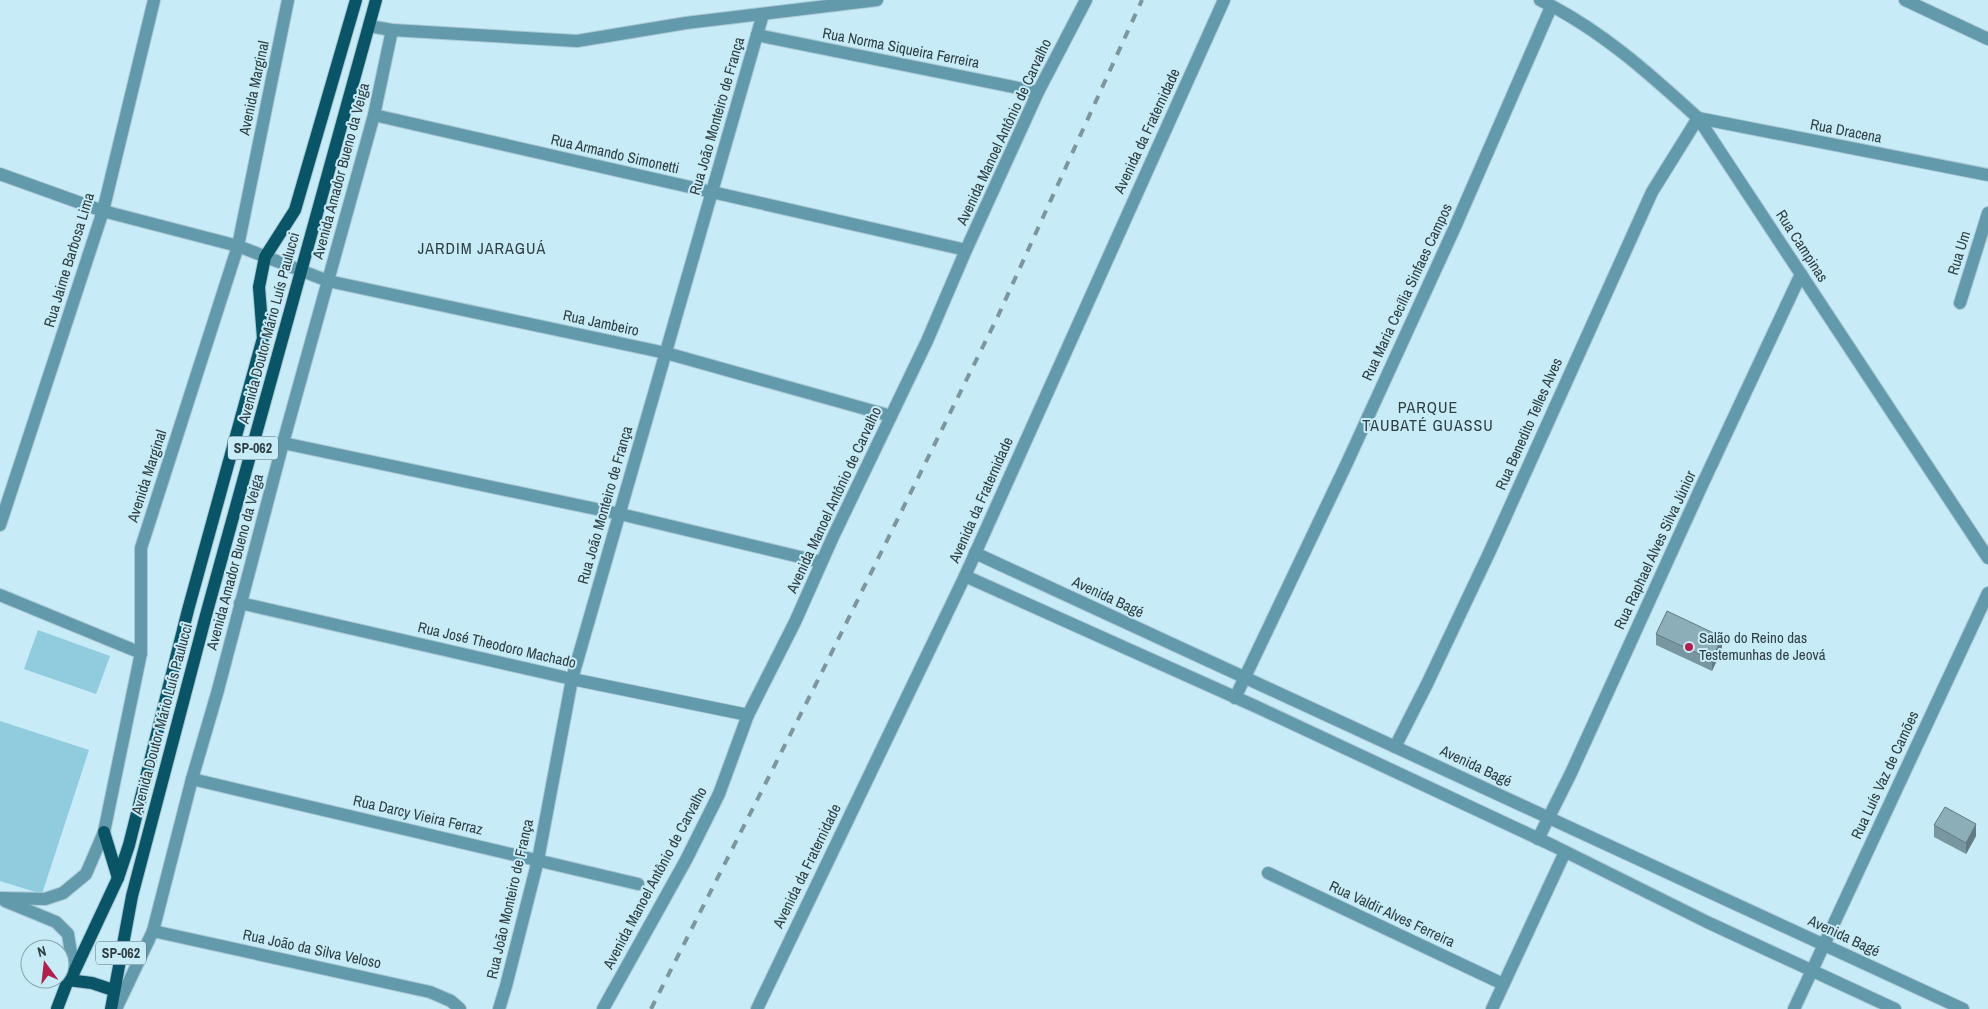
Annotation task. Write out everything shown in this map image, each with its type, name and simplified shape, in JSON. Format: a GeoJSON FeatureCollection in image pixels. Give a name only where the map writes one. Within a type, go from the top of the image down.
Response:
{"type":"FeatureCollection","features":[{"type":"Feature","properties":{"kind":"main road","name":"Avenida Doutor Mário Luís Paulucci"},"geometry":{"type":"LineString","coordinates":[[118,878],[129,845],[188,610],[263,338],[259,286],[265,257],[295,210],[356,0]]}},
{"type":"Feature","properties":{"kind":"main road","name":"Avenida Doutor Mário Luís Paulucci"},"geometry":{"type":"LineString","coordinates":[[114,990],[132,896],[206,615],[376,0]]}},
{"type":"Feature","properties":{"kind":"main road"},"geometry":{"type":"LineString","coordinates":[[104,832],[118,878]]}},
{"type":"Feature","properties":{"kind":"main road","name":"SP-062"},"geometry":{"type":"LineString","coordinates":[[56,1009],[118,878]]}},
{"type":"Feature","properties":{"kind":"main road","name":"SP-062"},"geometry":{"type":"LineString","coordinates":[[71,976],[114,990],[111,1009]]}},
{"type":"Feature","properties":{"kind":"street","name":"Rua Jaime Barbosa Lima"},"geometry":{"type":"LineString","coordinates":[[0,525],[103,211],[154,0]]}},
{"type":"Feature","properties":{"kind":"street","name":"Avenida Marginal"},"geometry":{"type":"LineString","coordinates":[[0,898],[45,899],[62,894],[86,874],[104,832],[141,653],[141,548],[238,246],[288,0]]}},
{"type":"Feature","properties":{"kind":"street"},"geometry":{"type":"LineString","coordinates":[[369,26],[392,30],[576,41],[686,23],[877,0]]}},
{"type":"Feature","properties":{"kind":"street","name":"Avenida Manoel Antônio de Carvalho"},"geometry":{"type":"LineString","coordinates":[[603,1009],[686,860],[719,794],[748,715],[795,622],[821,562],[927,341],[1038,92],[1086,0]]}},
{"type":"Feature","properties":{"kind":"street","name":"Avenida da Fraternidade"},"geometry":{"type":"LineString","coordinates":[[757,1009],[965,576],[1224,0]]}},
{"type":"Feature","properties":{"kind":"street","name":"Rua Campinas"},"geometry":{"type":"LineString","coordinates":[[1540,0],[1610,42],[1657,80],[1698,118],[1988,558]]}},
{"type":"Feature","properties":{"kind":"street"},"geometry":{"type":"LineString","coordinates":[[1905,0],[1988,39]]}},
{"type":"Feature","properties":{"kind":"street","name":"Rua Maria Cecília Sinfaes Campos"},"geometry":{"type":"LineString","coordinates":[[1235,698],[1346,465],[1451,236],[1552,7]]}},
{"type":"Feature","properties":{"kind":"street","name":"Rua João Monteiro de França"},"geometry":{"type":"LineString","coordinates":[[499,1009],[538,860],[572,679],[763,14]]}},
{"type":"Feature","properties":{"kind":"street","name":"Avenida Amador Bueno da Veiga"},"geometry":{"type":"LineString","coordinates":[[116,1009],[153,931],[283,443],[374,115],[392,30]]}},
{"type":"Feature","properties":{"kind":"street","name":"Rua Norma Siqueira Ferreira"},"geometry":{"type":"LineString","coordinates":[[757,35],[1038,92]]}},
{"type":"Feature","properties":{"kind":"street","name":"Rua Armando Simonetti"},"geometry":{"type":"LineString","coordinates":[[374,115],[966,250]]}},
{"type":"Feature","properties":{"kind":"street","name":"Rua Dracena"},"geometry":{"type":"LineString","coordinates":[[1698,118],[1988,175]]}},
{"type":"Feature","properties":{"kind":"street","name":"Rua Benedito Telles Alves"},"geometry":{"type":"LineString","coordinates":[[1395,747],[1490,551],[1652,192],[1698,118]]}},
{"type":"Feature","properties":{"kind":"street","name":"Rua Jambeiro"},"geometry":{"type":"LineString","coordinates":[[0,174],[103,211],[238,246],[328,281],[666,353],[891,416]]}},
{"type":"Feature","properties":{"kind":"street","name":"Rua Um"},"geometry":{"type":"LineString","coordinates":[[1960,303],[1988,213]]}},
{"type":"Feature","properties":{"kind":"street","name":"Rua Raphael Alves Silva Júnior"},"geometry":{"type":"LineString","coordinates":[[1538,839],[1572,773],[1703,483],[1801,274]]}},
{"type":"Feature","properties":{"kind":"street"},"geometry":{"type":"LineString","coordinates":[[283,443],[620,514],[821,562]]}},
{"type":"Feature","properties":{"kind":"street","name":"Avenida Bagé"},"geometry":{"type":"LineString","coordinates":[[975,553],[1963,1009]]}},
{"type":"Feature","properties":{"kind":"street"},"geometry":{"type":"LineString","coordinates":[[965,576],[1235,698],[1538,839],[1894,1009]]}},
{"type":"Feature","properties":{"kind":"street","name":"Rua Luís Vaz de Camões"},"geometry":{"type":"LineString","coordinates":[[1794,1009],[1988,593]]}},
{"type":"Feature","properties":{"kind":"street"},"geometry":{"type":"LineString","coordinates":[[0,595],[141,653]]}},
{"type":"Feature","properties":{"kind":"street","name":"Rua José Theodoro Machado"},"geometry":{"type":"LineString","coordinates":[[240,603],[572,679],[748,715]]}},
{"type":"Feature","properties":{"kind":"street","name":"Rua Darcy Vieira Ferraz"},"geometry":{"type":"LineString","coordinates":[[192,779],[638,884]]}},
{"type":"Feature","properties":{"kind":"street"},"geometry":{"type":"LineString","coordinates":[[1492,1009],[1565,852]]}},
{"type":"Feature","properties":{"kind":"street","name":"Rua Valdir Alves Ferreira"},"geometry":{"type":"LineString","coordinates":[[1268,873],[1503,984]]}},
{"type":"Feature","properties":{"kind":"street"},"geometry":{"type":"LineString","coordinates":[[0,898],[56,922],[68,934],[71,976]]}},
{"type":"Feature","properties":{"kind":"street","name":"Rua João da Silva Veloso"},"geometry":{"type":"LineString","coordinates":[[153,931],[421,990],[451,1001],[460,1009]]}},
{"type":"Feature","properties":{"kind":"shaded area"},"geometry":{"type":"Polygon","coordinates":[[[38,630],[110,656],[96,694],[24,669],[38,630]]]}},
{"type":"Feature","properties":{"kind":"shaded area"},"geometry":{"type":"Polygon","coordinates":[[[0,721],[89,750],[42,894],[0,881],[0,721]]]}},
{"type":"Feature","properties":{"kind":"building"},"geometry":{"type":"Polygon","coordinates":[[[1667,611],[1722,637],[1712,660],[1656,634],[1667,611]]]}},
{"type":"Feature","properties":{"kind":"building"},"geometry":{"type":"Polygon","coordinates":[[[1945,807],[1976,824],[1966,843],[1934,825],[1945,807]]]}},
{"type":"Feature","properties":{"kind":"railway"},"geometry":{"type":"LineString","coordinates":[[651,1009],[821,674],[998,316],[1142,0]]}},
{"type":"Feature","properties":{"kind":"place","name":"Salão do Reino das Testemunhas de Jeová"},"geometry":{"type":"Point","coordinates":[1689,647]}},
{"type":"Feature","properties":{"kind":"district","name":"JARDIM JARAGUÁ"},"geometry":{"type":"Point","coordinates":[482,248]}},
{"type":"Feature","properties":{"kind":"district","name":"PARQUE TAUBATÉ GUASSU"},"geometry":{"type":"Point","coordinates":[1428,416]}}]}
